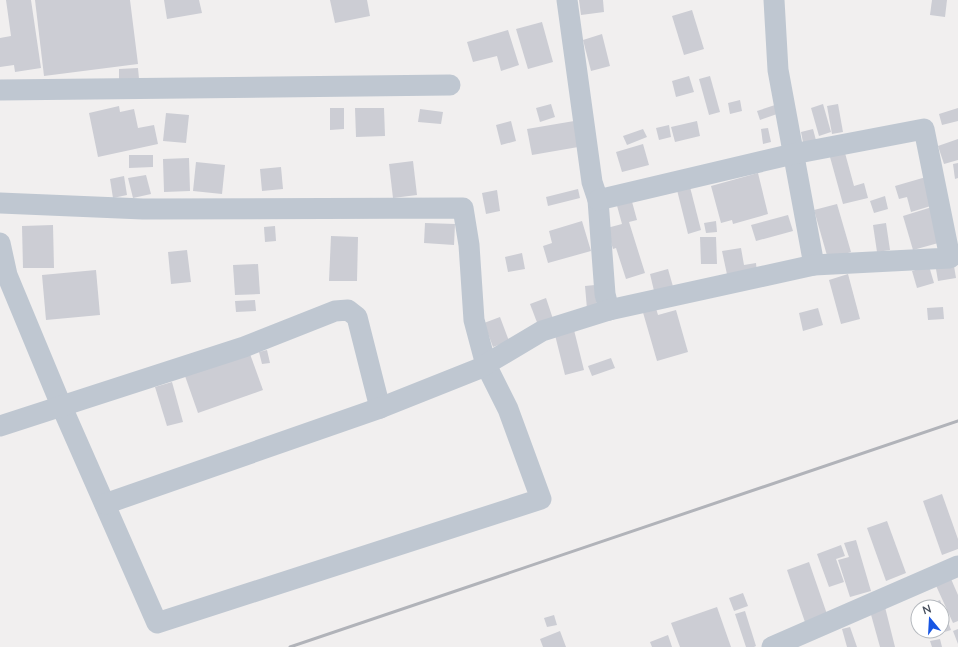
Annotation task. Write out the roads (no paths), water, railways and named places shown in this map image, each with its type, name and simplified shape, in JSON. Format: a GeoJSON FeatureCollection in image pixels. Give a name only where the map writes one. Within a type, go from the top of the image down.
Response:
{"type":"FeatureCollection","features":[{"type":"Feature","properties":{"kind":"street"},"geometry":{"type":"LineString","coordinates":[[567,0],[592,182],[598,200],[605,294],[609,310]]}},
{"type":"Feature","properties":{"kind":"street"},"geometry":{"type":"LineString","coordinates":[[774,0],[778,70],[814,265]]}},
{"type":"Feature","properties":{"kind":"street"},"geometry":{"type":"LineString","coordinates":[[0,90],[450,85]]}},
{"type":"Feature","properties":{"kind":"street"},"geometry":{"type":"LineString","coordinates":[[105,504],[380,408],[478,369],[542,331],[609,310],[814,265],[950,258],[924,129],[793,154],[598,200]]}},
{"type":"Feature","properties":{"kind":"street"},"geometry":{"type":"LineString","coordinates":[[0,203],[143,209],[463,208],[468,245],[474,320],[486,365],[508,409],[541,499],[158,623],[61,405],[7,275],[0,243]]}},
{"type":"Feature","properties":{"kind":"street"},"geometry":{"type":"LineString","coordinates":[[0,426],[244,347],[335,311],[348,310],[357,317],[380,408]]}},
{"type":"Feature","properties":{"kind":"street"},"geometry":{"type":"LineString","coordinates":[[772,647],[958,566]]}},
{"type":"Feature","properties":{"kind":"railway"},"geometry":{"type":"LineString","coordinates":[[290,647],[958,421]]}}]}
